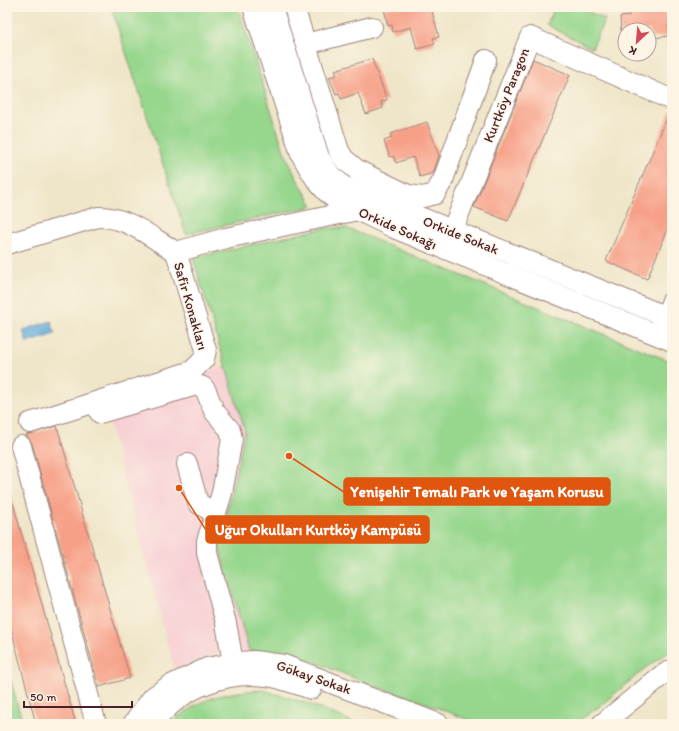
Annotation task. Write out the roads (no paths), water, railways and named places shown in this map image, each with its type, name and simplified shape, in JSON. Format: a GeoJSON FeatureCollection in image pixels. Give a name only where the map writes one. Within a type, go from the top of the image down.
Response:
{"type":"FeatureCollection","features":[{"type":"Feature","properties":{"kind":"street","name":"Orkide Sokağı"},"geometry":{"type":"LineString","coordinates":[[253,7],[301,154],[313,177],[327,193],[394,228],[665,338],[670,312]]}},
{"type":"Feature","properties":{"kind":"street","name":"Orkide Sokak"},"geometry":{"type":"LineString","coordinates":[[272,7],[320,157],[329,173],[343,186],[452,231],[670,312]]}},
{"type":"Feature","properties":{"kind":"street"},"geometry":{"type":"LineString","coordinates":[[294,7],[335,142],[344,159],[357,170],[408,195],[416,197],[435,194],[443,180],[486,60]]}},
{"type":"Feature","properties":{"kind":"street"},"geometry":{"type":"LineString","coordinates":[[306,44],[372,27]]}},
{"type":"Feature","properties":{"kind":"street","name":"Kurtköy Paragon"},"geometry":{"type":"LineString","coordinates":[[452,231],[530,37],[672,100]]}},
{"type":"Feature","properties":{"kind":"street","name":"Safir Konakları"},"geometry":{"type":"LineString","coordinates":[[30,423],[192,371],[204,359],[206,350],[176,252],[226,238],[358,210]]}},
{"type":"Feature","properties":{"kind":"street"},"geometry":{"type":"LineString","coordinates":[[7,244],[98,217],[106,217],[122,220],[176,252]]}},
{"type":"Feature","properties":{"kind":"street"},"geometry":{"type":"LineString","coordinates":[[100,413],[197,385],[203,387],[214,411],[230,430],[232,439],[228,468],[207,541],[207,553],[226,623],[232,662]]}},
{"type":"Feature","properties":{"kind":"street"},"geometry":{"type":"LineString","coordinates":[[20,446],[96,724]]}},
{"type":"Feature","properties":{"kind":"street"},"geometry":{"type":"LineString","coordinates":[[187,464],[198,503],[216,514]]}},
{"type":"Feature","properties":{"kind":"street","name":"Gökay Sokak"},"geometry":{"type":"LineString","coordinates":[[133,724],[153,697],[169,686],[206,668],[232,662],[254,661],[284,666],[439,724]]}},
{"type":"Feature","properties":{"kind":"street"},"geometry":{"type":"LineString","coordinates":[[602,724],[661,676],[672,670]]}},
{"type":"Feature","properties":{"kind":"street","name":"Gökay Sokak"},"geometry":{"type":"LineString","coordinates":[[153,724],[159,716],[176,700],[200,685],[225,678],[254,676],[273,677],[295,683],[402,724]]}},
{"type":"Feature","properties":{"kind":"street"},"geometry":{"type":"LineString","coordinates":[[621,724],[672,686]]}},
{"type":"Feature","properties":{"kind":"water"},"geometry":{"type":"Polygon","coordinates":[[[51,321],[55,334],[27,343],[23,330],[51,321]]]}},
{"type":"Feature","properties":{"kind":"place","name":"Yenişehir Temalı Park ve Yaşam Korusu"},"geometry":{"type":"Point","coordinates":[289,456]}},
{"type":"Feature","properties":{"kind":"place","name":"Uğur Okulları Kurtköy Kampüsü"},"geometry":{"type":"Point","coordinates":[179,488]}}]}
